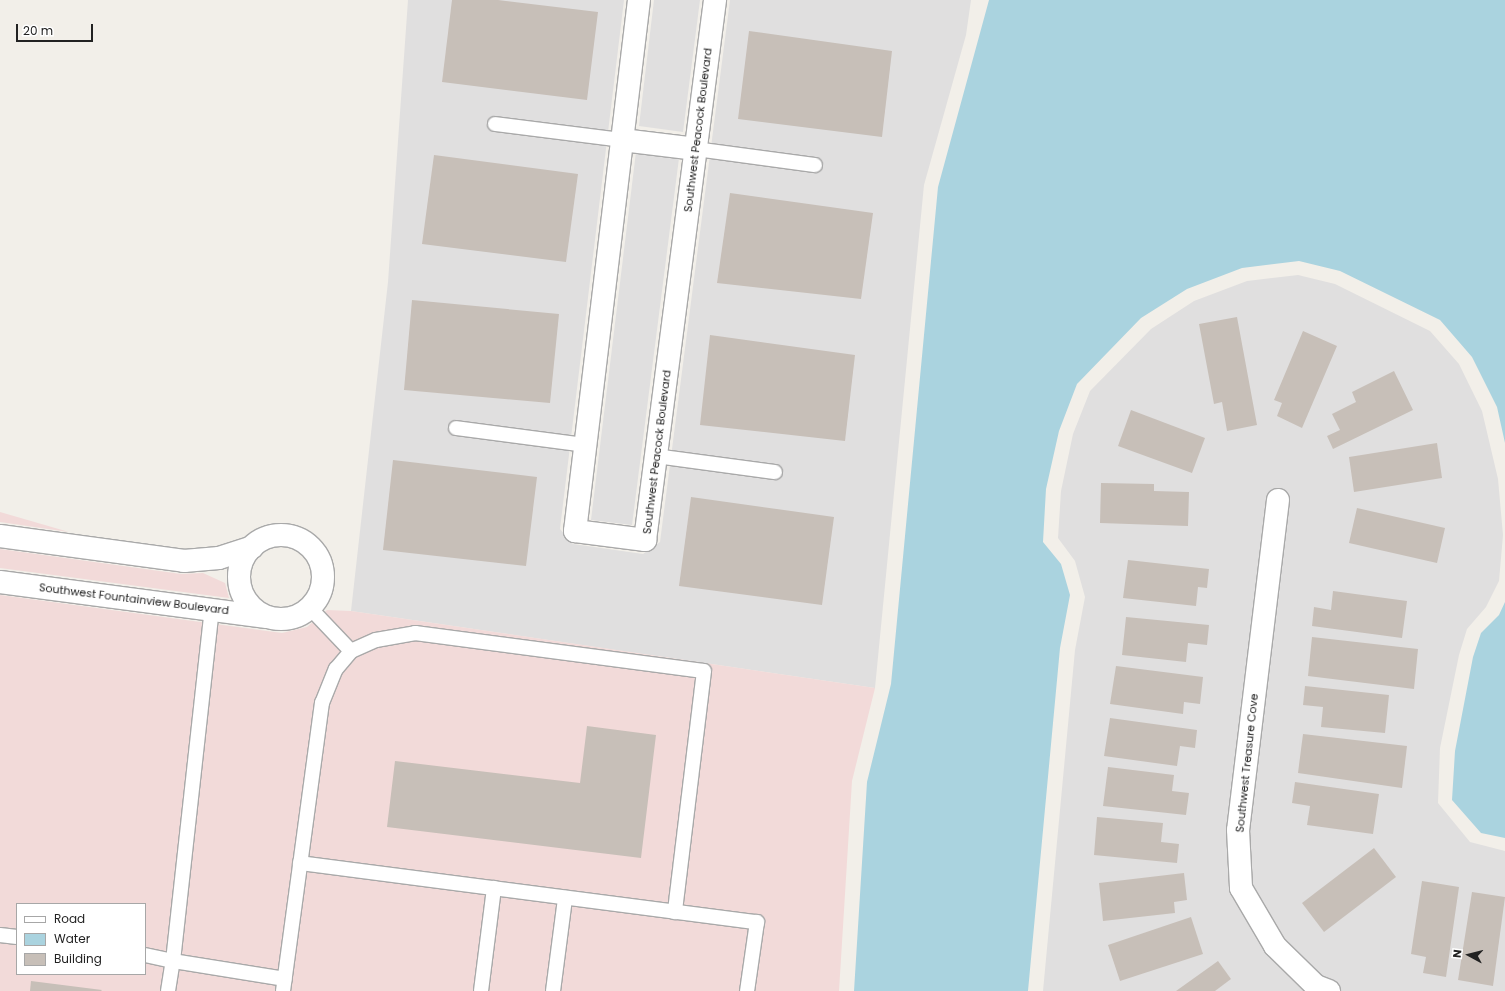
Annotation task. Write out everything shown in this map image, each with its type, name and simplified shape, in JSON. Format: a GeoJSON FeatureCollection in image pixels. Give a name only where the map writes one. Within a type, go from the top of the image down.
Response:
{"type":"FeatureCollection","features":[{"type":"Feature","properties":{"kind":"street","name":"Southwest Peacock Boulevard"},"geometry":{"type":"LineString","coordinates":[[639,0],[575,531],[645,540],[715,0]]}},
{"type":"Feature","properties":{"kind":"street"},"geometry":{"type":"LineString","coordinates":[[622,140],[696,149]]}},
{"type":"Feature","properties":{"kind":"street","name":"Southwest Treasure Cove"},"geometry":{"type":"LineString","coordinates":[[1278,500],[1238,830],[1241,888],[1275,946],[1316,986],[1329,991]]}},
{"type":"Feature","properties":{"kind":"street"},"geometry":{"type":"LineString","coordinates":[[0,536],[184,561],[220,558],[252,547],[278,535],[304,542],[315,552],[321,565],[323,582],[310,608],[284,619],[267,617],[245,598],[240,585],[240,570],[252,547]]}},
{"type":"Feature","properties":{"kind":"street","name":"Southwest Fountainview Boulevard"},"geometry":{"type":"LineString","coordinates":[[0,582],[267,617]]}},
{"type":"Feature","properties":{"kind":"lane"},"geometry":{"type":"LineString","coordinates":[[495,124],[622,140]]}},
{"type":"Feature","properties":{"kind":"lane"},"geometry":{"type":"LineString","coordinates":[[696,149],[815,165]]}},
{"type":"Feature","properties":{"kind":"lane"},"geometry":{"type":"LineString","coordinates":[[456,428],[585,445]]}},
{"type":"Feature","properties":{"kind":"lane"},"geometry":{"type":"LineString","coordinates":[[656,456],[775,472]]}},
{"type":"Feature","properties":{"kind":"lane"},"geometry":{"type":"LineString","coordinates":[[310,608],[351,651]]}},
{"type":"Feature","properties":{"kind":"lane"},"geometry":{"type":"LineString","coordinates":[[168,991],[173,961],[212,609]]}},
{"type":"Feature","properties":{"kind":"lane"},"geometry":{"type":"LineString","coordinates":[[146,955],[284,985],[322,703],[336,670],[351,651],[376,640],[415,633],[704,671],[675,912]]}},
{"type":"Feature","properties":{"kind":"lane"},"geometry":{"type":"LineString","coordinates":[[300,863],[757,922],[747,991]]}},
{"type":"Feature","properties":{"kind":"lane"},"geometry":{"type":"LineString","coordinates":[[481,991],[494,888]]}},
{"type":"Feature","properties":{"kind":"lane"},"geometry":{"type":"LineString","coordinates":[[553,991],[565,898]]}},
{"type":"Feature","properties":{"kind":"lane"},"geometry":{"type":"LineString","coordinates":[[0,935],[16,937]]}},
{"type":"Feature","properties":{"kind":"shaded area"},"geometry":{"type":"Polygon","coordinates":[[[408,0],[624,0],[560,529],[573,544],[643,554],[660,542],[730,0],[971,0],[966,35],[924,185],[875,688],[351,611],[388,282],[408,0]]]}},
{"type":"Feature","properties":{"kind":"shaded area"},"geometry":{"type":"Polygon","coordinates":[[[654,0],[700,0],[683,132],[639,126],[654,0]]]}},
{"type":"Feature","properties":{"kind":"shaded area"},"geometry":{"type":"Polygon","coordinates":[[[636,152],[679,158],[632,525],[591,520],[636,152]]]}},
{"type":"Feature","properties":{"kind":"shaded area"},"geometry":{"type":"Polygon","coordinates":[[[1298,275],[1335,284],[1430,331],[1459,364],[1482,411],[1498,479],[1503,535],[1499,581],[1486,607],[1467,629],[1459,655],[1440,748],[1438,803],[1470,842],[1505,851],[1505,991],[1043,991],[1075,650],[1085,597],[1075,561],[1058,538],[1061,491],[1073,434],[1090,391],[1151,329],[1194,301],[1247,281],[1298,275]]]}},
{"type":"Feature","properties":{"kind":"shaded area"},"geometry":{"type":"Polygon","coordinates":[[[0,512],[69,532],[0,522],[0,512]]]}},
{"type":"Feature","properties":{"kind":"shaded area"},"geometry":{"type":"Polygon","coordinates":[[[0,549],[181,574],[203,573],[225,583],[229,598],[0,568],[0,549]]]}},
{"type":"Feature","properties":{"kind":"shaded area"},"geometry":{"type":"Polygon","coordinates":[[[0,595],[282,633],[307,627],[327,610],[351,611],[875,688],[852,781],[839,991],[0,991],[0,595]]]}},
{"type":"Feature","properties":{"kind":"water"},"geometry":{"type":"Polygon","coordinates":[[[989,0],[1505,0],[1505,443],[1497,407],[1472,357],[1440,320],[1340,271],[1299,261],[1242,268],[1187,289],[1141,318],[1077,384],[1059,431],[1046,489],[1043,542],[1061,564],[1070,595],[1060,648],[1028,991],[854,991],[867,782],[891,684],[938,187],[989,0]]]}},
{"type":"Feature","properties":{"kind":"water"},"geometry":{"type":"Polygon","coordinates":[[[1505,602],[1505,838],[1481,833],[1452,800],[1455,751],[1473,657],[1481,633],[1499,615],[1505,602]]]}},
{"type":"Feature","properties":{"kind":"building"},"geometry":{"type":"Polygon","coordinates":[[[452,0],[498,0],[598,12],[587,100],[442,82],[452,0]]]}},
{"type":"Feature","properties":{"kind":"building"},"geometry":{"type":"Polygon","coordinates":[[[749,31],[892,51],[882,137],[738,119],[749,31]]]}},
{"type":"Feature","properties":{"kind":"building"},"geometry":{"type":"Polygon","coordinates":[[[434,155],[578,174],[566,262],[422,244],[434,155]]]}},
{"type":"Feature","properties":{"kind":"building"},"geometry":{"type":"Polygon","coordinates":[[[730,193],[873,213],[861,299],[717,283],[730,193]]]}},
{"type":"Feature","properties":{"kind":"building"},"geometry":{"type":"Polygon","coordinates":[[[412,300],[559,314],[550,403],[404,390],[412,300]]]}},
{"type":"Feature","properties":{"kind":"building"},"geometry":{"type":"Polygon","coordinates":[[[1237,317],[1257,425],[1227,431],[1222,402],[1214,404],[1199,324],[1237,317]]]}},
{"type":"Feature","properties":{"kind":"building"},"geometry":{"type":"Polygon","coordinates":[[[1303,331],[1337,346],[1302,428],[1277,416],[1282,403],[1274,400],[1303,331]]]}},
{"type":"Feature","properties":{"kind":"building"},"geometry":{"type":"Polygon","coordinates":[[[710,335],[855,355],[845,441],[700,425],[710,335]]]}},
{"type":"Feature","properties":{"kind":"building"},"geometry":{"type":"Polygon","coordinates":[[[1394,371],[1413,410],[1333,449],[1327,436],[1340,430],[1332,414],[1356,402],[1352,392],[1394,371]]]}},
{"type":"Feature","properties":{"kind":"building"},"geometry":{"type":"Polygon","coordinates":[[[1131,410],[1205,438],[1192,473],[1118,446],[1131,410]]]}},
{"type":"Feature","properties":{"kind":"building"},"geometry":{"type":"Polygon","coordinates":[[[1437,443],[1442,478],[1354,492],[1349,457],[1437,443]]]}},
{"type":"Feature","properties":{"kind":"building"},"geometry":{"type":"Polygon","coordinates":[[[393,460],[537,477],[526,566],[383,550],[393,460]]]}},
{"type":"Feature","properties":{"kind":"building"},"geometry":{"type":"Polygon","coordinates":[[[1101,483],[1154,484],[1154,491],[1189,492],[1188,526],[1100,523],[1101,483]]]}},
{"type":"Feature","properties":{"kind":"building"},"geometry":{"type":"Polygon","coordinates":[[[691,497],[834,517],[822,605],[679,586],[691,497]]]}},
{"type":"Feature","properties":{"kind":"building"},"geometry":{"type":"Polygon","coordinates":[[[1357,508],[1445,528],[1437,563],[1349,543],[1357,508]]]}},
{"type":"Feature","properties":{"kind":"building"},"geometry":{"type":"Polygon","coordinates":[[[1128,560],[1209,569],[1207,588],[1198,587],[1196,606],[1123,598],[1128,560]]]}},
{"type":"Feature","properties":{"kind":"building"},"geometry":{"type":"Polygon","coordinates":[[[1333,591],[1407,601],[1402,638],[1312,626],[1314,607],[1331,610],[1333,591]]]}},
{"type":"Feature","properties":{"kind":"building"},"geometry":{"type":"Polygon","coordinates":[[[1126,617],[1209,625],[1207,645],[1188,643],[1186,662],[1122,655],[1126,617]]]}},
{"type":"Feature","properties":{"kind":"building"},"geometry":{"type":"Polygon","coordinates":[[[1312,637],[1418,649],[1414,689],[1308,676],[1312,637]]]}},
{"type":"Feature","properties":{"kind":"building"},"geometry":{"type":"Polygon","coordinates":[[[1116,666],[1203,677],[1200,704],[1184,702],[1183,714],[1110,704],[1116,666]]]}},
{"type":"Feature","properties":{"kind":"building"},"geometry":{"type":"Polygon","coordinates":[[[1305,686],[1389,695],[1385,733],[1321,727],[1323,707],[1303,705],[1305,686]]]}},
{"type":"Feature","properties":{"kind":"building"},"geometry":{"type":"Polygon","coordinates":[[[1110,718],[1197,730],[1195,748],[1180,746],[1177,766],[1104,756],[1110,718]]]}},
{"type":"Feature","properties":{"kind":"building"},"geometry":{"type":"Polygon","coordinates":[[[587,726],[656,735],[641,858],[387,827],[395,761],[580,783],[587,726]]]}},
{"type":"Feature","properties":{"kind":"building"},"geometry":{"type":"Polygon","coordinates":[[[1303,734],[1407,746],[1402,788],[1298,773],[1303,734]]]}},
{"type":"Feature","properties":{"kind":"building"},"geometry":{"type":"Polygon","coordinates":[[[1108,767],[1174,775],[1172,791],[1189,793],[1186,815],[1103,806],[1108,767]]]}},
{"type":"Feature","properties":{"kind":"building"},"geometry":{"type":"Polygon","coordinates":[[[1295,782],[1379,794],[1373,834],[1307,825],[1310,806],[1292,803],[1295,782]]]}},
{"type":"Feature","properties":{"kind":"building"},"geometry":{"type":"Polygon","coordinates":[[[1097,817],[1163,823],[1161,842],[1179,844],[1177,863],[1094,855],[1097,817]]]}},
{"type":"Feature","properties":{"kind":"building"},"geometry":{"type":"Polygon","coordinates":[[[1374,848],[1396,877],[1324,932],[1302,903],[1374,848]]]}},
{"type":"Feature","properties":{"kind":"building"},"geometry":{"type":"Polygon","coordinates":[[[1184,873],[1187,900],[1174,902],[1175,913],[1103,921],[1099,883],[1184,873]]]}},
{"type":"Feature","properties":{"kind":"building"},"geometry":{"type":"Polygon","coordinates":[[[1422,881],[1459,887],[1446,977],[1423,973],[1426,957],[1411,954],[1422,881]]]}},
{"type":"Feature","properties":{"kind":"building"},"geometry":{"type":"Polygon","coordinates":[[[1472,892],[1505,897],[1493,986],[1458,980],[1472,892]]]}},
{"type":"Feature","properties":{"kind":"building"},"geometry":{"type":"Polygon","coordinates":[[[1191,917],[1203,954],[1120,981],[1108,945],[1191,917]]]}},
{"type":"Feature","properties":{"kind":"building"},"geometry":{"type":"Polygon","coordinates":[[[1218,961],[1231,979],[1215,991],[1176,991],[1218,961]]]}},
{"type":"Feature","properties":{"kind":"building"},"geometry":{"type":"Polygon","coordinates":[[[31,981],[102,990],[30,991],[31,981]]]}}]}
